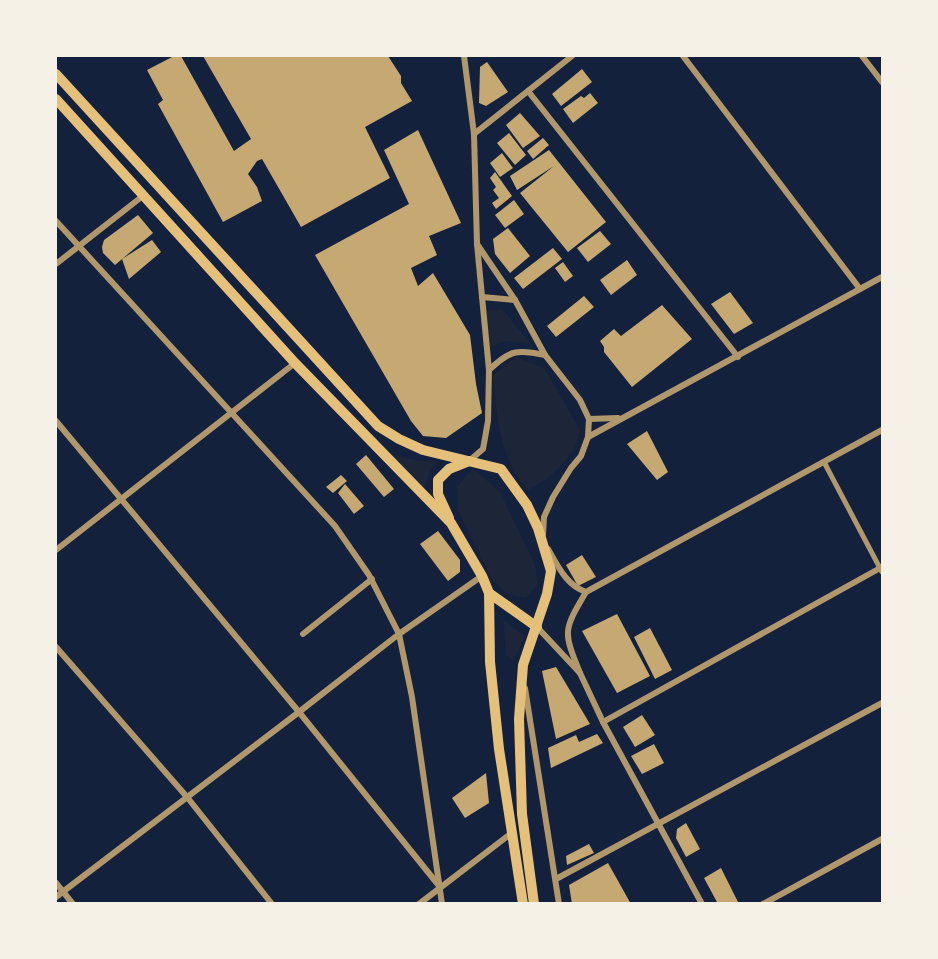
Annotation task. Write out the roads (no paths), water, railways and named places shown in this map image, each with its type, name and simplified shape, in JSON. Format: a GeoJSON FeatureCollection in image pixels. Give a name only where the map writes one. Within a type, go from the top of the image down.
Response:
{"type":"FeatureCollection","features":[{"type":"Feature","properties":{"kind":"main road"},"geometry":{"type":"LineString","coordinates":[[56,74],[378,426],[423,450],[501,469],[527,505],[542,540],[551,571],[547,594],[523,665],[519,719],[522,814],[534,903]]}},
{"type":"Feature","properties":{"kind":"main road"},"geometry":{"type":"LineString","coordinates":[[56,99],[295,363],[451,522]]}},
{"type":"Feature","properties":{"kind":"main road"},"geometry":{"type":"LineString","coordinates":[[469,461],[449,469],[438,480],[438,494],[489,593],[490,662],[499,749],[523,903]]}},
{"type":"Feature","properties":{"kind":"main road"},"geometry":{"type":"LineString","coordinates":[[489,593],[537,627]]}},
{"type":"Feature","properties":{"kind":"street"},"geometry":{"type":"LineString","coordinates":[[464,56],[474,134],[477,244],[489,370],[488,420],[483,449],[469,461]]}},
{"type":"Feature","properties":{"kind":"street"},"geometry":{"type":"LineString","coordinates":[[474,134],[573,56]]}},
{"type":"Feature","properties":{"kind":"street"},"geometry":{"type":"LineString","coordinates":[[683,56],[860,289]]}},
{"type":"Feature","properties":{"kind":"street"},"geometry":{"type":"LineString","coordinates":[[862,56],[882,82]]}},
{"type":"Feature","properties":{"kind":"street"},"geometry":{"type":"LineString","coordinates":[[528,91],[738,357]]}},
{"type":"Feature","properties":{"kind":"street"},"geometry":{"type":"LineString","coordinates":[[56,264],[144,195]]}},
{"type":"Feature","properties":{"kind":"street"},"geometry":{"type":"LineString","coordinates":[[56,221],[77,247],[335,526],[372,579],[399,634],[412,697],[442,903]]}},
{"type":"Feature","properties":{"kind":"street"},"geometry":{"type":"LineString","coordinates":[[477,244],[514,300],[545,355],[580,400],[589,419],[588,437],[581,456],[553,497],[544,517],[542,540],[567,581],[574,588],[586,592]]}},
{"type":"Feature","properties":{"kind":"street"},"geometry":{"type":"LineString","coordinates":[[588,437],[882,278]]}},
{"type":"Feature","properties":{"kind":"street"},"geometry":{"type":"LineString","coordinates":[[482,297],[514,300]]}},
{"type":"Feature","properties":{"kind":"street"},"geometry":{"type":"LineString","coordinates":[[489,370],[505,355],[526,351],[545,355]]}},
{"type":"Feature","properties":{"kind":"street"},"geometry":{"type":"LineString","coordinates":[[56,550],[295,363]]}},
{"type":"Feature","properties":{"kind":"street"},"geometry":{"type":"LineString","coordinates":[[589,419],[622,418]]}},
{"type":"Feature","properties":{"kind":"street"},"geometry":{"type":"LineString","coordinates":[[56,421],[299,712],[440,887]]}},
{"type":"Feature","properties":{"kind":"street"},"geometry":{"type":"LineString","coordinates":[[702,903],[603,722],[568,643],[568,623],[586,592],[882,430]]}},
{"type":"Feature","properties":{"kind":"street"},"geometry":{"type":"LineString","coordinates":[[603,722],[882,569],[824,462]]}},
{"type":"Feature","properties":{"kind":"street"},"geometry":{"type":"LineString","coordinates":[[56,897],[399,634],[482,576]]}},
{"type":"Feature","properties":{"kind":"street"},"geometry":{"type":"LineString","coordinates":[[303,634],[372,579]]}},
{"type":"Feature","properties":{"kind":"street"},"geometry":{"type":"LineString","coordinates":[[537,627],[580,673]]}},
{"type":"Feature","properties":{"kind":"street"},"geometry":{"type":"LineString","coordinates":[[56,647],[187,797],[272,903]]}},
{"type":"Feature","properties":{"kind":"street"},"geometry":{"type":"LineString","coordinates":[[523,665],[527,709],[559,903]]}},
{"type":"Feature","properties":{"kind":"street"},"geometry":{"type":"LineString","coordinates":[[556,879],[882,703]]}},
{"type":"Feature","properties":{"kind":"street"},"geometry":{"type":"LineString","coordinates":[[419,903],[513,832]]}},
{"type":"Feature","properties":{"kind":"street"},"geometry":{"type":"LineString","coordinates":[[763,903],[882,839]]}},
{"type":"Feature","properties":{"kind":"street"},"geometry":{"type":"LineString","coordinates":[[56,883],[73,903]]}}]}
